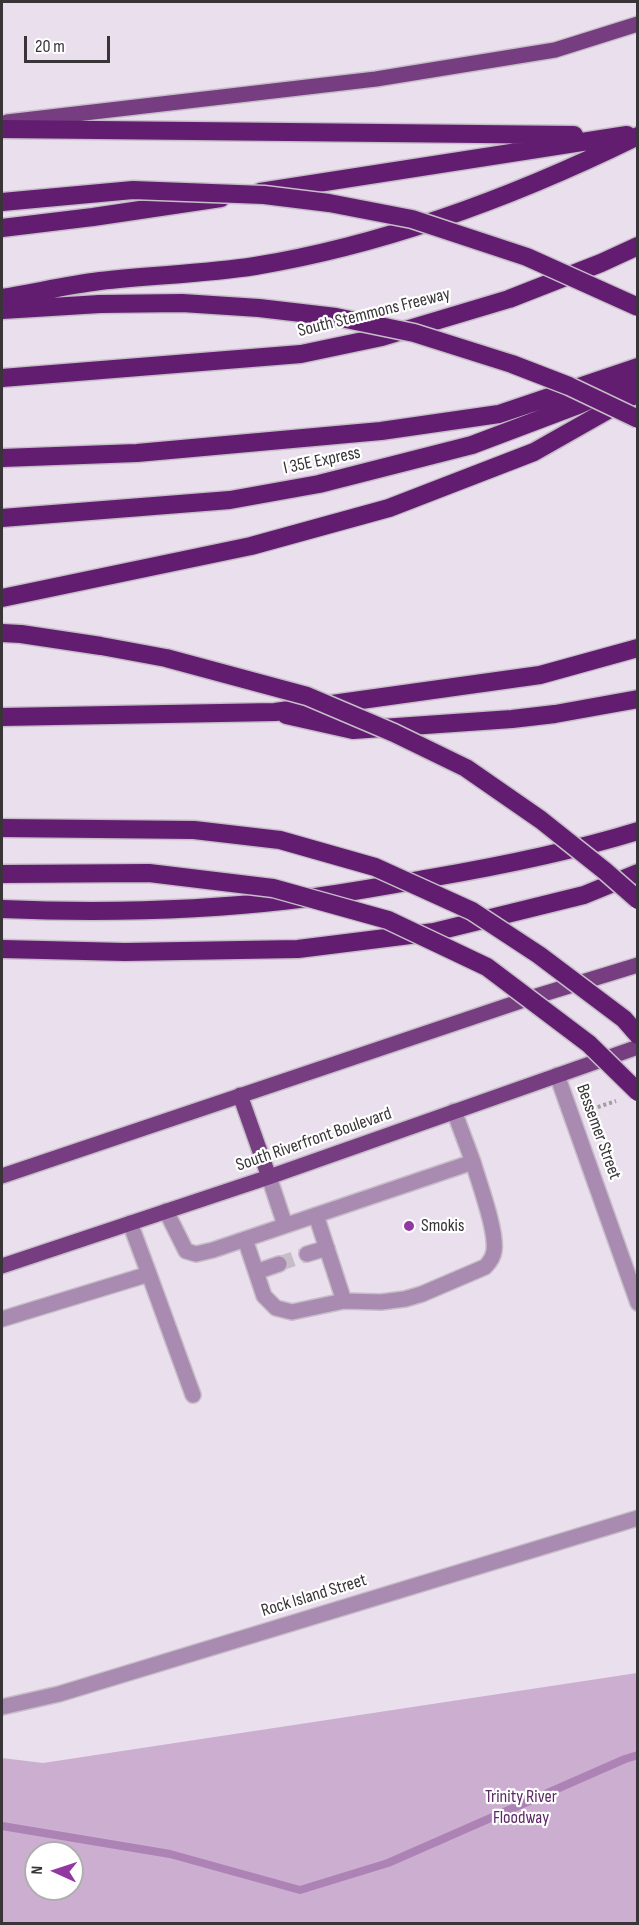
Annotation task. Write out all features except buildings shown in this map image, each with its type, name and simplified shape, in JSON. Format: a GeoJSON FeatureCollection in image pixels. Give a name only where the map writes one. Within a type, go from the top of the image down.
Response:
{"type":"FeatureCollection","features":[{"type":"Feature","properties":{"kind":"highway"},"geometry":{"type":"LineString","coordinates":[[2,129],[634,135]]}},
{"type":"Feature","properties":{"kind":"highway"},"geometry":{"type":"LineString","coordinates":[[2,228],[93,217],[634,135]]}},
{"type":"Feature","properties":{"kind":"highway"},"geometry":{"type":"LineString","coordinates":[[2,298],[98,282],[253,266],[326,252],[395,234],[516,191],[593,158],[634,135]]}},
{"type":"Feature","properties":{"kind":"highway"},"geometry":{"type":"LineString","coordinates":[[2,202],[133,190],[264,195],[329,203],[412,219],[527,257],[638,307]]}},
{"type":"Feature","properties":{"kind":"highway","name":"South Stemmons Freeway"},"geometry":{"type":"LineString","coordinates":[[2,378],[301,354],[382,337],[508,299],[638,246]]}},
{"type":"Feature","properties":{"kind":"highway"},"geometry":{"type":"LineString","coordinates":[[2,310],[100,304],[182,303],[260,308],[336,317],[414,333],[512,364],[569,386],[638,419]]}},
{"type":"Feature","properties":{"kind":"highway"},"geometry":{"type":"LineString","coordinates":[[2,458],[137,453],[381,431],[499,414],[638,367]]}},
{"type":"Feature","properties":{"kind":"highway","name":"I 35E Express"},"geometry":{"type":"LineString","coordinates":[[2,518],[230,501],[320,484],[472,445],[578,405],[638,378]]}},
{"type":"Feature","properties":{"kind":"highway"},"geometry":{"type":"LineString","coordinates":[[2,598],[251,546],[389,508],[534,452],[638,393]]}},
{"type":"Feature","properties":{"kind":"highway"},"geometry":{"type":"LineString","coordinates":[[2,633],[90,644],[166,658],[307,696],[394,733],[466,768],[541,820],[638,900]]}},
{"type":"Feature","properties":{"kind":"highway"},"geometry":{"type":"LineString","coordinates":[[2,717],[275,712],[540,675],[638,648]]}},
{"type":"Feature","properties":{"kind":"highway"},"geometry":{"type":"LineString","coordinates":[[275,712],[353,730],[512,719],[555,714],[638,699]]}},
{"type":"Feature","properties":{"kind":"highway"},"geometry":{"type":"LineString","coordinates":[[2,828],[194,830],[280,840],[375,867],[472,911],[539,955],[624,1019],[638,1035]]}},
{"type":"Feature","properties":{"kind":"highway"},"geometry":{"type":"LineString","coordinates":[[2,909],[137,910],[291,900],[508,865],[638,831]]}},
{"type":"Feature","properties":{"kind":"highway"},"geometry":{"type":"LineString","coordinates":[[2,874],[149,873],[273,888],[388,920],[487,967],[589,1044],[638,1092]]}},
{"type":"Feature","properties":{"kind":"highway"},"geometry":{"type":"LineString","coordinates":[[2,949],[125,952],[309,948],[434,932],[584,895],[638,873]]}},
{"type":"Feature","properties":{"kind":"main road"},"geometry":{"type":"LineString","coordinates":[[2,123],[375,79],[555,50],[638,24]]}},
{"type":"Feature","properties":{"kind":"main road"},"geometry":{"type":"LineString","coordinates":[[2,1176],[530,998],[638,965]]}},
{"type":"Feature","properties":{"kind":"main road","name":"South Riverfront Boulevard"},"geometry":{"type":"LineString","coordinates":[[2,1266],[268,1177],[638,1047]]}},
{"type":"Feature","properties":{"kind":"main road"},"geometry":{"type":"LineString","coordinates":[[240,1095],[268,1177]]}},
{"type":"Feature","properties":{"kind":"street","name":"Bessemer Street"},"geometry":{"type":"LineString","coordinates":[[557,1075],[638,1303]]}},
{"type":"Feature","properties":{"kind":"street"},"geometry":{"type":"LineString","coordinates":[[246,1239],[264,1296],[276,1308],[292,1312],[344,1300],[381,1302],[405,1299],[485,1267],[491,1261],[495,1250],[490,1223],[473,1162],[454,1111]]}},
{"type":"Feature","properties":{"kind":"street"},"geometry":{"type":"LineString","coordinates":[[166,1211],[186,1251],[196,1254],[473,1162]]}},
{"type":"Feature","properties":{"kind":"street"},"geometry":{"type":"LineString","coordinates":[[268,1177],[285,1225]]}},
{"type":"Feature","properties":{"kind":"street"},"geometry":{"type":"LineString","coordinates":[[316,1215],[344,1300]]}},
{"type":"Feature","properties":{"kind":"street"},"geometry":{"type":"LineString","coordinates":[[130,1223],[193,1395]]}},
{"type":"Feature","properties":{"kind":"street"},"geometry":{"type":"LineString","coordinates":[[307,1254],[327,1248]]}},
{"type":"Feature","properties":{"kind":"street"},"geometry":{"type":"LineString","coordinates":[[256,1272],[279,1264]]}},
{"type":"Feature","properties":{"kind":"street"},"geometry":{"type":"LineString","coordinates":[[2,1319],[150,1274]]}},
{"type":"Feature","properties":{"kind":"street","name":"Rock Island Street"},"geometry":{"type":"LineString","coordinates":[[2,1707],[59,1694],[638,1518]]}},
{"type":"Feature","properties":{"kind":"path"},"geometry":{"type":"LineString","coordinates":[[571,1116],[620,1100]]}},
{"type":"Feature","properties":{"kind":"green space","name":"Trinity River Floodway"},"geometry":{"type":"Polygon","coordinates":[[[637,1673],[637,1923],[2,1923],[2,1758],[43,1763],[637,1673]]]}},
{"type":"Feature","properties":{"kind":"waterway"},"geometry":{"type":"LineString","coordinates":[[2,1826],[170,1854],[300,1890],[388,1863],[638,1755]]}},
{"type":"Feature","properties":{"kind":"tunnel"},"geometry":{"type":"LineString","coordinates":[[279,1264],[307,1254]]}},
{"type":"Feature","properties":{"kind":"place","name":"Smokis"},"geometry":{"type":"Point","coordinates":[409,1226]}}]}
